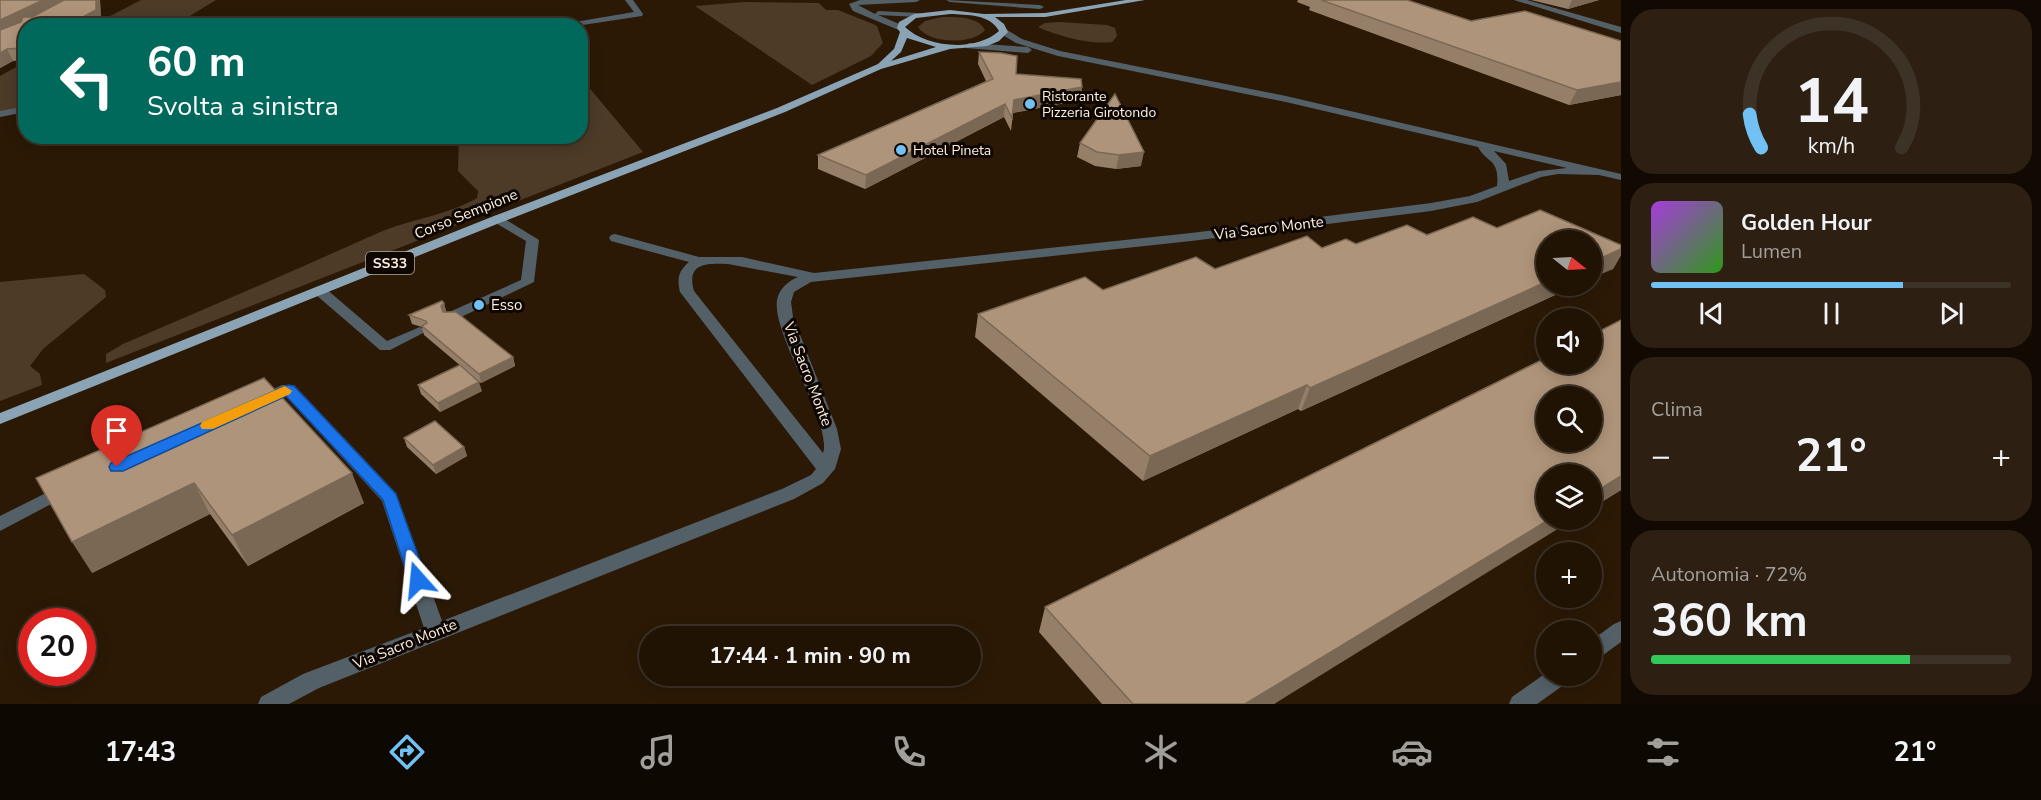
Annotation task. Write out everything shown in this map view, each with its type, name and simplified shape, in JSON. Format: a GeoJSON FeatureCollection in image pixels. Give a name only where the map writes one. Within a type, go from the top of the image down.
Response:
{"type":"FeatureCollection","features":[{"type":"Feature","properties":{"kind":"main road"},"geometry":{"type":"LineString","coordinates":[[1043,11],[1004,30],[995,40],[969,46],[922,42],[903,31],[907,19],[918,15],[950,12],[976,15],[1043,11],[1141,0]]}},
{"type":"Feature","properties":{"kind":"main road"},"geometry":{"type":"LineString","coordinates":[[976,15],[994,21],[1004,30]]}},
{"type":"Feature","properties":{"kind":"main road","name":"Corso Sempione"},"geometry":{"type":"LineString","coordinates":[[878,68],[898,50],[903,31]]}},
{"type":"Feature","properties":{"kind":"main road","name":"Corso Sempione"},"geometry":{"type":"LineString","coordinates":[[0,419],[498,219],[781,110],[878,68],[951,46]]}},
{"type":"Feature","properties":{"kind":"street"},"geometry":{"type":"LineString","coordinates":[[588,21],[639,14],[629,0]]}},
{"type":"Feature","properties":{"kind":"street"},"geometry":{"type":"LineString","coordinates":[[903,31],[856,9],[853,4],[866,1],[916,0]]}},
{"type":"Feature","properties":{"kind":"street"},"geometry":{"type":"LineString","coordinates":[[950,0],[1043,11]]}},
{"type":"Feature","properties":{"kind":"street"},"geometry":{"type":"LineString","coordinates":[[1518,0],[1621,30]]}},
{"type":"Feature","properties":{"kind":"street"},"geometry":{"type":"LineString","coordinates":[[864,12],[918,15]]}},
{"type":"Feature","properties":{"kind":"street"},"geometry":{"type":"LineString","coordinates":[[1004,30],[1019,40],[1058,53]]}},
{"type":"Feature","properties":{"kind":"street"},"geometry":{"type":"LineString","coordinates":[[969,46],[1058,53],[1286,99],[1621,177]]}},
{"type":"Feature","properties":{"kind":"street"},"geometry":{"type":"LineString","coordinates":[[0,114],[18,111]]}},
{"type":"Feature","properties":{"kind":"street"},"geometry":{"type":"LineString","coordinates":[[1470,141],[1496,157],[1505,175],[1503,186]]}},
{"type":"Feature","properties":{"kind":"street","name":"Via Sacro Monte"},"geometry":{"type":"LineString","coordinates":[[269,704],[311,681],[788,494],[817,479],[826,469],[833,450],[830,429],[786,317],[784,298],[791,286],[802,280],[1191,237],[1431,207],[1473,199],[1538,174],[1558,171],[1600,172]]}},
{"type":"Feature","properties":{"kind":"street"},"geometry":{"type":"LineString","coordinates":[[452,316],[527,282],[533,240],[498,219]]}},
{"type":"Feature","properties":{"kind":"street"},"geometry":{"type":"LineString","coordinates":[[615,238],[699,261],[713,259],[752,263],[814,277]]}},
{"type":"Feature","properties":{"kind":"street"},"geometry":{"type":"LineString","coordinates":[[699,261],[688,270],[684,280],[687,292],[826,469]]}},
{"type":"Feature","properties":{"kind":"street"},"geometry":{"type":"LineString","coordinates":[[320,291],[386,346],[420,331]]}},
{"type":"Feature","properties":{"kind":"street"},"geometry":{"type":"LineString","coordinates":[[246,409],[288,389],[390,498],[436,632]]}},
{"type":"Feature","properties":{"kind":"street"},"geometry":{"type":"LineString","coordinates":[[0,524],[85,481]]}},
{"type":"Feature","properties":{"kind":"street"},"geometry":{"type":"LineString","coordinates":[[1602,644],[1621,630]]}},
{"type":"Feature","properties":{"kind":"street"},"geometry":{"type":"LineString","coordinates":[[1520,704],[1545,686]]}},
{"type":"Feature","properties":{"kind":"shaded area"},"geometry":{"type":"Polygon","coordinates":[[[141,0],[216,0],[186,18],[106,18],[141,0]]]}},
{"type":"Feature","properties":{"kind":"shaded area"},"geometry":{"type":"Polygon","coordinates":[[[745,2],[819,3],[826,10],[838,10],[877,26],[883,43],[871,56],[812,85],[695,6],[745,2]]]}},
{"type":"Feature","properties":{"kind":"shaded area"},"geometry":{"type":"Polygon","coordinates":[[[942,17],[972,20],[982,25],[985,30],[971,38],[951,40],[931,37],[918,27],[925,21],[942,17]]]}},
{"type":"Feature","properties":{"kind":"shaded area"},"geometry":{"type":"Polygon","coordinates":[[[1045,23],[1107,25],[1115,28],[1117,36],[1112,42],[1084,41],[1038,27],[1045,23]]]}},
{"type":"Feature","properties":{"kind":"shaded area"},"geometry":{"type":"Polygon","coordinates":[[[18,66],[18,110],[0,114],[0,76],[18,66]]]}},
{"type":"Feature","properties":{"kind":"shaded area"},"geometry":{"type":"Polygon","coordinates":[[[588,86],[643,152],[106,363],[106,354],[123,344],[378,233],[453,209],[477,198],[478,191],[458,171],[459,144],[588,144],[588,86]]]}},
{"type":"Feature","properties":{"kind":"shaded area"},"geometry":{"type":"Polygon","coordinates":[[[84,274],[105,290],[106,297],[43,349],[30,366],[40,374],[42,385],[0,401],[0,282],[84,274]]]}},
{"type":"Feature","properties":{"kind":"building"},"geometry":{"type":"Polygon","coordinates":[[[0,0],[43,0],[0,20],[0,0]]]}},
{"type":"Feature","properties":{"kind":"building"},"geometry":{"type":"Polygon","coordinates":[[[64,0],[96,0],[96,10],[81,18],[23,18],[32,17],[64,0]]]}},
{"type":"Feature","properties":{"kind":"building"},"geometry":{"type":"Polygon","coordinates":[[[1321,0],[1407,0],[1471,21],[1525,11],[1621,41],[1621,82],[1577,90],[1321,0]]]}},
{"type":"Feature","properties":{"kind":"building"},"geometry":{"type":"Polygon","coordinates":[[[18,23],[18,48],[7,49],[0,53],[0,30],[18,23]]]}},
{"type":"Feature","properties":{"kind":"building"},"geometry":{"type":"Polygon","coordinates":[[[979,52],[1017,56],[1016,74],[1081,79],[1082,87],[1014,100],[1012,118],[1005,104],[866,175],[818,155],[993,79],[979,52]]]}},
{"type":"Feature","properties":{"kind":"building"},"geometry":{"type":"Polygon","coordinates":[[[1115,94],[1144,152],[1119,155],[1097,152],[1080,143],[1115,94]]]}},
{"type":"Feature","properties":{"kind":"building"},"geometry":{"type":"Polygon","coordinates":[[[1540,210],[1586,230],[1536,230],[1536,286],[1310,388],[1307,385],[1150,456],[978,314],[1085,277],[1103,290],[1196,257],[1215,269],[1307,236],[1322,248],[1346,239],[1356,244],[1407,225],[1427,235],[1473,217],[1497,228],[1540,210]]]}},
{"type":"Feature","properties":{"kind":"building"},"geometry":{"type":"Polygon","coordinates":[[[1602,237],[1621,245],[1621,249],[1602,258],[1602,237]]]}},
{"type":"Feature","properties":{"kind":"building"},"geometry":{"type":"Polygon","coordinates":[[[442,301],[444,303],[441,306],[443,312],[456,312],[513,357],[479,374],[422,326],[427,323],[426,321],[409,315],[442,301]]]}},
{"type":"Feature","properties":{"kind":"building"},"geometry":{"type":"Polygon","coordinates":[[[1621,320],[1621,476],[1602,488],[1602,464],[1536,464],[1536,527],[1245,704],[1133,704],[1045,607],[1536,363],[1536,374],[1602,374],[1602,330],[1621,320]]]}},
{"type":"Feature","properties":{"kind":"building"},"geometry":{"type":"Polygon","coordinates":[[[460,365],[479,382],[438,403],[418,385],[460,365]]]}},
{"type":"Feature","properties":{"kind":"building"},"geometry":{"type":"Polygon","coordinates":[[[264,378],[352,473],[232,535],[194,483],[72,542],[36,478],[264,378]]]}},
{"type":"Feature","properties":{"kind":"building"},"geometry":{"type":"Polygon","coordinates":[[[435,421],[464,447],[433,465],[404,438],[435,421]]]}},
{"type":"Feature","properties":{"kind":"slow traffic"},"geometry":{"type":"LineString","coordinates":[[208,426],[285,391]]}},
{"type":"Feature","properties":{"kind":"place","name":"Ristorante Pizzeria Girotondo"},"geometry":{"type":"Point","coordinates":[1030,104]}},
{"type":"Feature","properties":{"kind":"place","name":"Hotel Pineta"},"geometry":{"type":"Point","coordinates":[901,150]}},
{"type":"Feature","properties":{"kind":"place","name":"Esso"},"geometry":{"type":"Point","coordinates":[479,305]}},
{"type":"Feature","properties":{"kind":"route"},"geometry":{"type":"LineString","coordinates":[[117,467],[288,389],[390,498],[418,580]]}}]}
